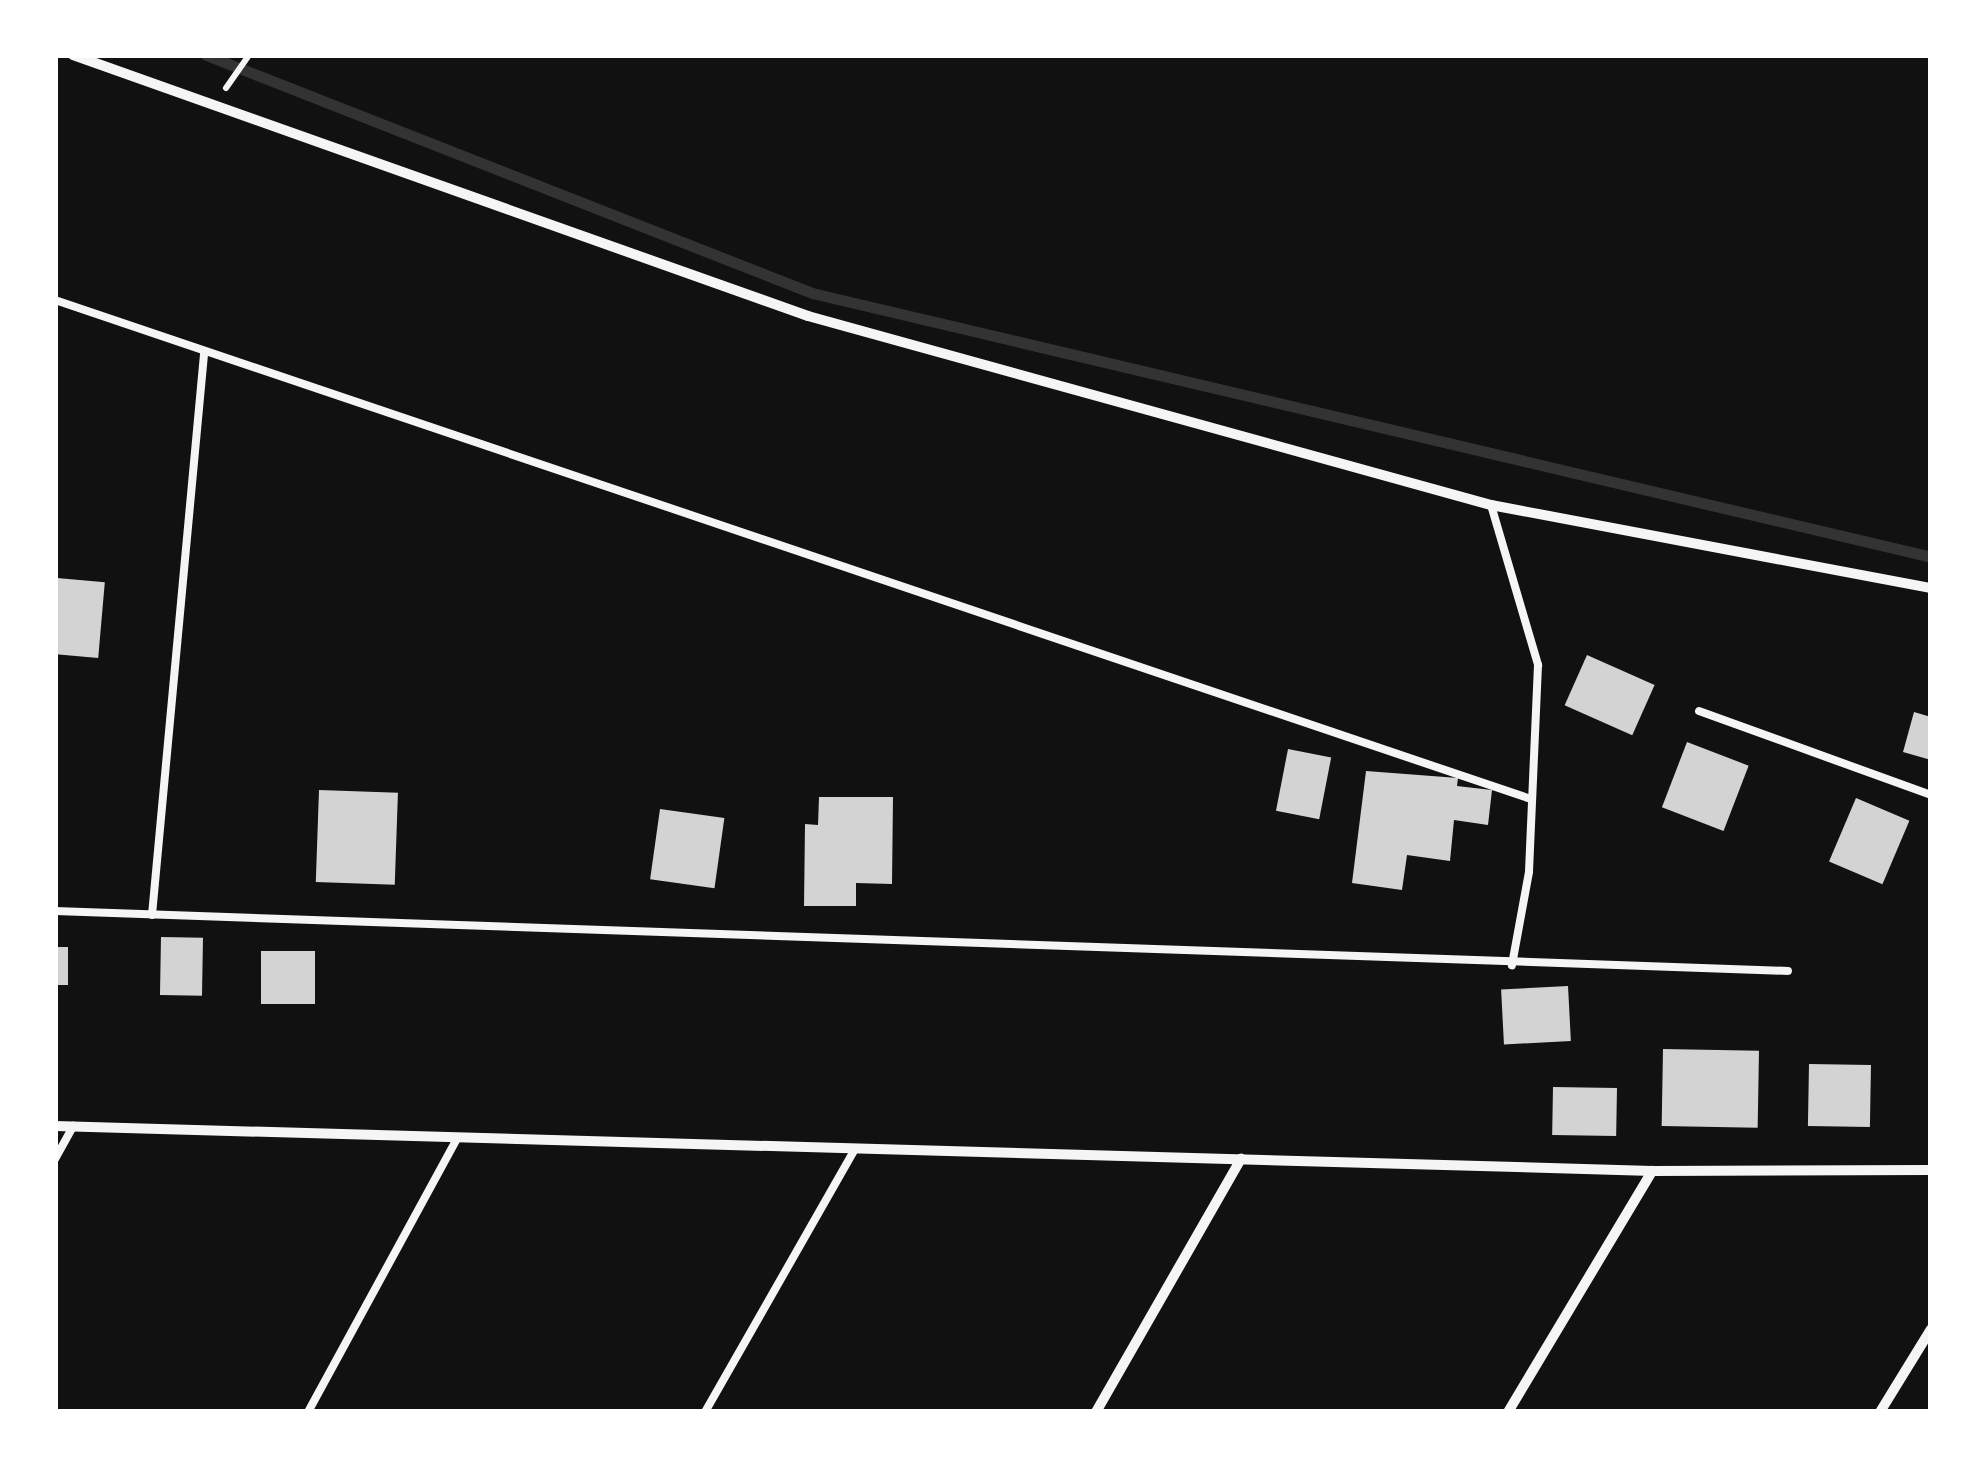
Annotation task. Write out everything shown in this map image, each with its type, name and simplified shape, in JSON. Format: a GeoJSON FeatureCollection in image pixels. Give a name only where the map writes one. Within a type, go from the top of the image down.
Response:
{"type":"FeatureCollection","features":[{"type":"Feature","properties":{"kind":"street"},"geometry":{"type":"LineString","coordinates":[[73,55],[800,314],[1491,505],[1931,588]]}},
{"type":"Feature","properties":{"kind":"street"},"geometry":{"type":"LineString","coordinates":[[55,1126],[1652,1170],[1931,1170]]}},
{"type":"Feature","properties":{"kind":"street"},"geometry":{"type":"LineString","coordinates":[[1096,1412],[1241,1159]]}},
{"type":"Feature","properties":{"kind":"street"},"geometry":{"type":"LineString","coordinates":[[1508,1412],[1652,1170]]}},
{"type":"Feature","properties":{"kind":"street"},"geometry":{"type":"LineString","coordinates":[[1880,1412],[1931,1329]]}},
{"type":"Feature","properties":{"kind":"lane"},"geometry":{"type":"LineString","coordinates":[[55,300],[204,354],[1531,799]]}},
{"type":"Feature","properties":{"kind":"lane"},"geometry":{"type":"LineString","coordinates":[[152,915],[204,354]]}},
{"type":"Feature","properties":{"kind":"lane"},"geometry":{"type":"LineString","coordinates":[[1491,505],[1538,664],[1528,872],[1512,965]]}},
{"type":"Feature","properties":{"kind":"lane"},"geometry":{"type":"LineString","coordinates":[[1698,711],[1931,795]]}},
{"type":"Feature","properties":{"kind":"lane"},"geometry":{"type":"LineString","coordinates":[[55,911],[1512,965],[1788,971]]}},
{"type":"Feature","properties":{"kind":"lane"},"geometry":{"type":"LineString","coordinates":[[55,1159],[74,1126]]}},
{"type":"Feature","properties":{"kind":"lane"},"geometry":{"type":"LineString","coordinates":[[308,1412],[458,1138]]}},
{"type":"Feature","properties":{"kind":"lane"},"geometry":{"type":"LineString","coordinates":[[705,1412],[855,1149]]}},
{"type":"Feature","properties":{"kind":"path"},"geometry":{"type":"LineString","coordinates":[[214,106],[248,55]]}},
{"type":"Feature","properties":{"kind":"building"},"geometry":{"type":"Polygon","coordinates":[[[57,578],[105,582],[98,658],[55,654],[57,578]]]}},
{"type":"Feature","properties":{"kind":"building"},"geometry":{"type":"Polygon","coordinates":[[[1587,655],[1655,685],[1632,735],[1565,705],[1587,655]]]}},
{"type":"Feature","properties":{"kind":"building"},"geometry":{"type":"Polygon","coordinates":[[[1914,712],[1931,717],[1931,760],[1903,752],[1914,712]]]}},
{"type":"Feature","properties":{"kind":"building"},"geometry":{"type":"Polygon","coordinates":[[[1687,742],[1749,766],[1724,831],[1662,807],[1687,742]]]}},
{"type":"Feature","properties":{"kind":"building"},"geometry":{"type":"Polygon","coordinates":[[[1288,749],[1331,757],[1319,819],[1276,811],[1288,749]]]}},
{"type":"Feature","properties":{"kind":"building"},"geometry":{"type":"Polygon","coordinates":[[[1366,771],[1458,778],[1457,786],[1492,790],[1488,825],[1454,820],[1450,861],[1407,855],[1402,890],[1352,883],[1366,771]]]}},
{"type":"Feature","properties":{"kind":"building"},"geometry":{"type":"Polygon","coordinates":[[[319,790],[398,793],[395,885],[316,882],[319,790]]]}},
{"type":"Feature","properties":{"kind":"building"},"geometry":{"type":"Polygon","coordinates":[[[819,797],[893,797],[892,884],[856,883],[856,906],[804,906],[805,824],[818,825],[819,797]]]}},
{"type":"Feature","properties":{"kind":"building"},"geometry":{"type":"Polygon","coordinates":[[[1856,798],[1909,821],[1882,884],[1829,862],[1856,798]]]}},
{"type":"Feature","properties":{"kind":"building"},"geometry":{"type":"Polygon","coordinates":[[[660,809],[724,818],[714,888],[650,879],[660,809]]]}},
{"type":"Feature","properties":{"kind":"building"},"geometry":{"type":"Polygon","coordinates":[[[161,937],[203,938],[202,996],[160,995],[161,937]]]}},
{"type":"Feature","properties":{"kind":"building"},"geometry":{"type":"Polygon","coordinates":[[[55,947],[68,947],[68,985],[55,985],[55,947]]]}},
{"type":"Feature","properties":{"kind":"building"},"geometry":{"type":"Polygon","coordinates":[[[261,951],[315,951],[315,1004],[261,1004],[261,951]]]}},
{"type":"Feature","properties":{"kind":"building"},"geometry":{"type":"Polygon","coordinates":[[[1568,986],[1571,1041],[1504,1044],[1501,990],[1568,986]]]}},
{"type":"Feature","properties":{"kind":"building"},"geometry":{"type":"Polygon","coordinates":[[[1663,1049],[1759,1051],[1758,1128],[1662,1126],[1663,1049]]]}},
{"type":"Feature","properties":{"kind":"building"},"geometry":{"type":"Polygon","coordinates":[[[1809,1064],[1871,1065],[1870,1127],[1808,1126],[1809,1064]]]}},
{"type":"Feature","properties":{"kind":"building"},"geometry":{"type":"Polygon","coordinates":[[[1553,1087],[1617,1088],[1616,1136],[1552,1135],[1553,1087]]]}},
{"type":"Feature","properties":{"kind":"waterway"},"geometry":{"type":"LineString","coordinates":[[206,55],[812,293],[1931,557]]}}]}
